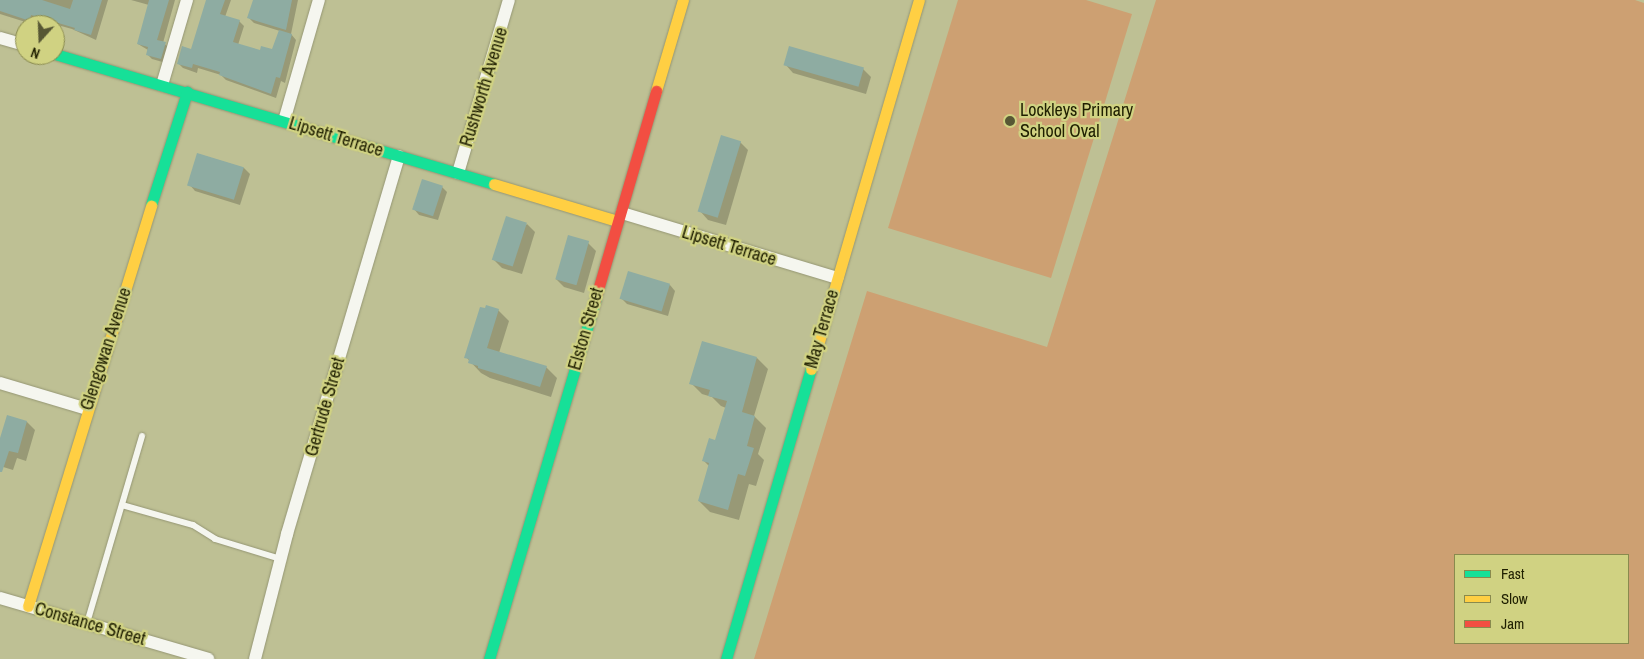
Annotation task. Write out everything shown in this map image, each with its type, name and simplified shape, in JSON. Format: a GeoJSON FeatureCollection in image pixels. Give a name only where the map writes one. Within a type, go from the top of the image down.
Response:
{"type":"FeatureCollection","features":[{"type":"Feature","properties":{"kind":"street"},"geometry":{"type":"LineString","coordinates":[[162,85],[187,0]]}},
{"type":"Feature","properties":{"kind":"street"},"geometry":{"type":"LineString","coordinates":[[284,121],[320,0]]}},
{"type":"Feature","properties":{"kind":"street","name":"Rushworth Avenue"},"geometry":{"type":"LineString","coordinates":[[458,173],[509,0]]}},
{"type":"Feature","properties":{"kind":"street","name":"Elston Street"},"geometry":{"type":"LineString","coordinates":[[489,659],[683,0]]}},
{"type":"Feature","properties":{"kind":"street","name":"May Terrace"},"geometry":{"type":"LineString","coordinates":[[726,659],[919,0]]}},
{"type":"Feature","properties":{"kind":"street"},"geometry":{"type":"LineString","coordinates":[[0,38],[15,42]]}},
{"type":"Feature","properties":{"kind":"street","name":"Lipsett Terrace"},"geometry":{"type":"LineString","coordinates":[[65,57],[458,173],[837,278]]}},
{"type":"Feature","properties":{"kind":"street","name":"Glengowan Avenue"},"geometry":{"type":"LineString","coordinates":[[28,606],[87,409],[187,92]]}},
{"type":"Feature","properties":{"kind":"street","name":"Gertrude Street"},"geometry":{"type":"LineString","coordinates":[[255,659],[280,559],[399,156]]}},
{"type":"Feature","properties":{"kind":"street"},"geometry":{"type":"LineString","coordinates":[[0,383],[87,409]]}},
{"type":"Feature","properties":{"kind":"street","name":"Constance Street"},"geometry":{"type":"LineString","coordinates":[[0,598],[208,659]]}},
{"type":"Feature","properties":{"kind":"lane"},"geometry":{"type":"LineString","coordinates":[[87,623],[142,436]]}},
{"type":"Feature","properties":{"kind":"lane"},"geometry":{"type":"LineString","coordinates":[[122,505],[193,525],[215,539],[280,559]]}},
{"type":"Feature","properties":{"kind":"shaded area","name":"Lockleys Primary School Oval"},"geometry":{"type":"Polygon","coordinates":[[[958,0],[1086,0],[1132,14],[1051,278],[888,228],[958,0]]]}},
{"type":"Feature","properties":{"kind":"shaded area"},"geometry":{"type":"Polygon","coordinates":[[[1156,0],[1635,0],[1644,3],[1644,659],[754,659],[867,291],[1047,347],[1156,0]]]}},
{"type":"Feature","properties":{"kind":"building"},"geometry":{"type":"Polygon","coordinates":[[[0,0],[42,0],[70,9],[73,0],[102,0],[91,35],[65,25],[65,15],[15,16],[0,11],[0,0]]]}},
{"type":"Feature","properties":{"kind":"building"},"geometry":{"type":"Polygon","coordinates":[[[149,0],[169,0],[157,40],[166,42],[161,59],[146,55],[148,47],[137,44],[149,0]]]}},
{"type":"Feature","properties":{"kind":"building"},"geometry":{"type":"Polygon","coordinates":[[[206,0],[225,0],[220,14],[240,20],[233,42],[260,50],[261,46],[272,49],[279,30],[292,34],[280,78],[276,77],[271,94],[219,75],[220,72],[193,64],[192,68],[177,64],[182,46],[191,49],[206,0]]]}},
{"type":"Feature","properties":{"kind":"building"},"geometry":{"type":"Polygon","coordinates":[[[253,0],[292,0],[286,30],[247,18],[253,0]]]}},
{"type":"Feature","properties":{"kind":"building"},"geometry":{"type":"Polygon","coordinates":[[[789,46],[864,67],[858,87],[783,65],[789,46]]]}},
{"type":"Feature","properties":{"kind":"building"},"geometry":{"type":"Polygon","coordinates":[[[721,135],[741,141],[718,218],[698,212],[721,135]]]}},
{"type":"Feature","properties":{"kind":"building"},"geometry":{"type":"Polygon","coordinates":[[[197,153],[244,167],[234,200],[187,186],[197,153]]]}},
{"type":"Feature","properties":{"kind":"building"},"geometry":{"type":"Polygon","coordinates":[[[422,179],[443,186],[433,216],[412,209],[422,179]]]}},
{"type":"Feature","properties":{"kind":"building"},"geometry":{"type":"Polygon","coordinates":[[[506,216],[527,223],[513,267],[492,260],[506,216]]]}},
{"type":"Feature","properties":{"kind":"building"},"geometry":{"type":"Polygon","coordinates":[[[568,235],[589,241],[576,285],[555,279],[568,235]]]}},
{"type":"Feature","properties":{"kind":"building"},"geometry":{"type":"Polygon","coordinates":[[[628,271],[670,284],[662,312],[620,299],[628,271]]]}},
{"type":"Feature","properties":{"kind":"building"},"geometry":{"type":"Polygon","coordinates":[[[486,305],[499,309],[487,348],[547,366],[540,387],[478,368],[478,366],[468,363],[469,359],[464,358],[480,307],[485,308],[486,305]]]}},
{"type":"Feature","properties":{"kind":"building"},"geometry":{"type":"Polygon","coordinates":[[[702,341],[757,357],[742,412],[755,416],[747,446],[754,448],[745,476],[738,474],[728,510],[698,501],[709,463],[702,461],[709,438],[715,440],[727,401],[708,396],[710,390],[689,384],[702,341]]]}},
{"type":"Feature","properties":{"kind":"building"},"geometry":{"type":"Polygon","coordinates":[[[7,415],[27,421],[18,453],[9,451],[2,472],[0,472],[0,438],[7,415]]]}},
{"type":"Feature","properties":{"kind":"traffic: fast"},"geometry":{"type":"LineString","coordinates":[[65,57],[494,184]]}},
{"type":"Feature","properties":{"kind":"traffic: fast"},"geometry":{"type":"LineString","coordinates":[[151,205],[187,92]]}},
{"type":"Feature","properties":{"kind":"traffic: fast"},"geometry":{"type":"LineString","coordinates":[[489,659],[595,300]]}},
{"type":"Feature","properties":{"kind":"traffic: fast"},"geometry":{"type":"LineString","coordinates":[[726,659],[811,369]]}},
{"type":"Feature","properties":{"kind":"traffic: slow"},"geometry":{"type":"LineString","coordinates":[[656,91],[683,0]]}},
{"type":"Feature","properties":{"kind":"traffic: slow"},"geometry":{"type":"LineString","coordinates":[[811,369],[919,0]]}},
{"type":"Feature","properties":{"kind":"traffic: slow"},"geometry":{"type":"LineString","coordinates":[[494,184],[617,221]]}},
{"type":"Feature","properties":{"kind":"traffic: slow"},"geometry":{"type":"LineString","coordinates":[[28,606],[151,205]]}},
{"type":"Feature","properties":{"kind":"traffic: jam"},"geometry":{"type":"LineString","coordinates":[[595,300],[656,91]]}},
{"type":"Feature","properties":{"kind":"place","name":"Lockleys Primary School Oval"},"geometry":{"type":"Point","coordinates":[1010,121]}}]}
